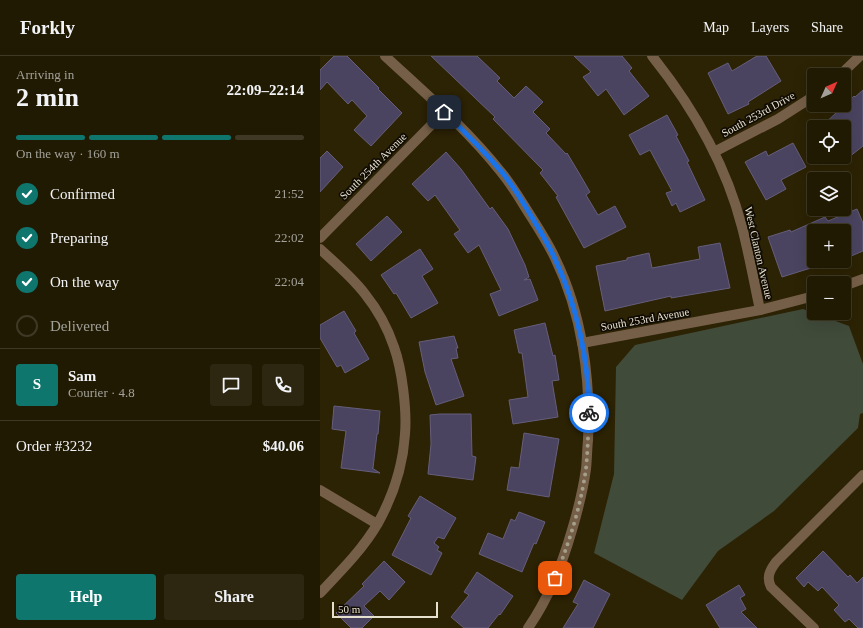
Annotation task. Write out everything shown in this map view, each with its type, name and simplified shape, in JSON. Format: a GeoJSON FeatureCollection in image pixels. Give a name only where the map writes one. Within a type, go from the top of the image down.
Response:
{"type":"FeatureCollection","features":[{"type":"Feature","properties":{"kind":"street"},"geometry":{"type":"LineString","coordinates":[[385,56],[478,144],[502,173],[544,236],[556,259],[571,300],[582,343],[587,375],[589,411],[586,468],[581,497],[566,551],[550,591],[528,628]]}},
{"type":"Feature","properties":{"kind":"street","name":"West Clanton Avenue"},"geometry":{"type":"LineString","coordinates":[[652,56],[676,87],[714,152],[734,201],[742,226],[760,310]]}},
{"type":"Feature","properties":{"kind":"street"},"geometry":{"type":"LineString","coordinates":[[847,68],[860,56]]}},
{"type":"Feature","properties":{"kind":"street","name":"South 253rd Drive"},"geometry":{"type":"LineString","coordinates":[[714,152],[778,119],[807,100]]}},
{"type":"Feature","properties":{"kind":"street","name":"South 254th Avenue"},"geometry":{"type":"LineString","coordinates":[[320,238],[444,112]]}},
{"type":"Feature","properties":{"kind":"street"},"geometry":{"type":"LineString","coordinates":[[320,249],[353,280],[366,295],[381,320],[394,347],[400,372],[406,433],[401,465],[395,487],[377,524],[361,548],[320,592]]}},
{"type":"Feature","properties":{"kind":"street"},"geometry":{"type":"LineString","coordinates":[[851,283],[863,279]]}},
{"type":"Feature","properties":{"kind":"street","name":"South 253rd Avenue"},"geometry":{"type":"LineString","coordinates":[[582,343],[760,310],[807,298]]}},
{"type":"Feature","properties":{"kind":"street"},"geometry":{"type":"LineString","coordinates":[[814,628],[775,592],[768,581],[769,574],[776,562],[863,475]]}},
{"type":"Feature","properties":{"kind":"street"},"geometry":{"type":"LineString","coordinates":[[320,490],[377,524]]}},
{"type":"Feature","properties":{"kind":"green space"},"geometry":{"type":"Polygon","coordinates":[[[803,309],[807,310],[807,320],[833,320],[849,326],[863,364],[863,413],[860,414],[858,428],[774,511],[718,551],[682,600],[594,553],[614,474],[616,367],[635,345],[803,309]]]}},
{"type":"Feature","properties":{"kind":"building"},"geometry":{"type":"Polygon","coordinates":[[[334,56],[347,56],[402,113],[371,146],[354,130],[367,116],[352,100],[348,104],[327,82],[320,90],[320,70],[334,56]]]}},
{"type":"Feature","properties":{"kind":"building"},"geometry":{"type":"Polygon","coordinates":[[[431,56],[477,56],[500,78],[497,81],[514,98],[526,86],[543,102],[533,112],[550,129],[546,133],[566,154],[567,153],[590,192],[586,195],[598,215],[615,206],[626,227],[584,248],[556,197],[558,196],[540,173],[543,170],[493,119],[495,117],[431,56]]]}},
{"type":"Feature","properties":{"kind":"building"},"geometry":{"type":"Polygon","coordinates":[[[574,56],[622,56],[632,68],[629,71],[649,96],[624,115],[606,89],[598,96],[583,77],[591,72],[574,56]]]}},
{"type":"Feature","properties":{"kind":"building"},"geometry":{"type":"Polygon","coordinates":[[[757,56],[766,56],[781,81],[748,102],[749,104],[728,114],[708,73],[728,63],[732,71],[757,56]]]}},
{"type":"Feature","properties":{"kind":"building"},"geometry":{"type":"Polygon","coordinates":[[[863,90],[863,146],[851,155],[851,120],[828,120],[837,112],[851,112],[851,99],[854,96],[855,97],[863,90]]]}},
{"type":"Feature","properties":{"kind":"building"},"geometry":{"type":"Polygon","coordinates":[[[667,115],[678,135],[676,136],[689,161],[687,162],[705,200],[680,212],[676,203],[672,206],[666,193],[672,191],[650,150],[640,155],[629,135],[667,115]]]}},
{"type":"Feature","properties":{"kind":"building"},"geometry":{"type":"Polygon","coordinates":[[[793,143],[806,167],[781,180],[786,189],[766,200],[745,162],[766,151],[768,156],[793,143]]]}},
{"type":"Feature","properties":{"kind":"building"},"geometry":{"type":"Polygon","coordinates":[[[327,151],[343,167],[320,192],[320,158],[327,151]]]}},
{"type":"Feature","properties":{"kind":"building"},"geometry":{"type":"Polygon","coordinates":[[[446,152],[461,169],[490,209],[492,207],[508,229],[529,277],[524,280],[530,279],[538,300],[499,316],[490,294],[501,290],[479,245],[468,253],[454,234],[460,230],[435,195],[428,201],[412,184],[446,152]]]}},
{"type":"Feature","properties":{"kind":"building"},"geometry":{"type":"Polygon","coordinates":[[[857,209],[863,223],[863,251],[851,256],[851,224],[809,224],[825,217],[828,221],[840,216],[851,216],[851,211],[857,209]]]}},
{"type":"Feature","properties":{"kind":"building"},"geometry":{"type":"Polygon","coordinates":[[[387,216],[402,232],[371,261],[356,244],[387,216]]]}},
{"type":"Feature","properties":{"kind":"building"},"geometry":{"type":"Polygon","coordinates":[[[807,225],[807,268],[811,268],[782,277],[768,237],[790,230],[791,232],[807,225]]]}},
{"type":"Feature","properties":{"kind":"building"},"geometry":{"type":"Polygon","coordinates":[[[720,243],[730,288],[671,298],[671,296],[605,311],[596,266],[627,260],[627,258],[649,253],[652,268],[700,259],[698,247],[720,243]]]}},
{"type":"Feature","properties":{"kind":"building"},"geometry":{"type":"Polygon","coordinates":[[[420,249],[433,269],[422,276],[438,303],[411,318],[396,293],[394,294],[381,275],[420,249]]]}},
{"type":"Feature","properties":{"kind":"building"},"geometry":{"type":"Polygon","coordinates":[[[344,311],[356,331],[354,333],[369,359],[345,373],[341,365],[337,367],[320,338],[320,325],[344,311]]]}},
{"type":"Feature","properties":{"kind":"building"},"geometry":{"type":"Polygon","coordinates":[[[545,323],[553,356],[555,355],[559,380],[552,381],[558,417],[513,424],[509,400],[528,397],[522,353],[519,353],[514,330],[545,323]]]}},
{"type":"Feature","properties":{"kind":"building"},"geometry":{"type":"Polygon","coordinates":[[[454,336],[458,348],[456,348],[458,358],[451,359],[464,396],[436,405],[425,372],[419,342],[454,336]]]}},
{"type":"Feature","properties":{"kind":"building"},"geometry":{"type":"Polygon","coordinates":[[[334,406],[380,411],[378,434],[372,468],[380,473],[341,468],[346,431],[332,429],[334,406]]]}},
{"type":"Feature","properties":{"kind":"building"},"geometry":{"type":"Polygon","coordinates":[[[471,414],[472,456],[476,457],[473,480],[428,474],[431,444],[430,415],[471,414]]]}},
{"type":"Feature","properties":{"kind":"building"},"geometry":{"type":"Polygon","coordinates":[[[524,433],[559,439],[549,497],[507,490],[511,467],[519,468],[524,433]]]}},
{"type":"Feature","properties":{"kind":"building"},"geometry":{"type":"Polygon","coordinates":[[[420,496],[456,518],[444,539],[438,537],[434,543],[439,547],[437,550],[442,553],[431,575],[392,555],[411,518],[408,516],[420,496]]]}},
{"type":"Feature","properties":{"kind":"building"},"geometry":{"type":"Polygon","coordinates":[[[519,512],[545,522],[536,544],[534,543],[522,572],[479,554],[488,533],[503,539],[511,519],[515,521],[519,512]]]}},
{"type":"Feature","properties":{"kind":"building"},"geometry":{"type":"Polygon","coordinates":[[[823,551],[848,577],[850,575],[857,583],[863,577],[863,628],[858,628],[849,619],[845,622],[834,610],[839,605],[822,587],[818,591],[808,582],[804,587],[796,578],[823,551]]]}},
{"type":"Feature","properties":{"kind":"building"},"geometry":{"type":"Polygon","coordinates":[[[384,561],[405,582],[389,600],[380,591],[364,606],[374,616],[362,628],[351,628],[336,613],[364,586],[362,584],[384,561]]]}},
{"type":"Feature","properties":{"kind":"building"},"geometry":{"type":"Polygon","coordinates":[[[477,572],[513,596],[500,615],[499,614],[488,628],[464,628],[451,617],[469,595],[464,592],[477,572]]]}},
{"type":"Feature","properties":{"kind":"building"},"geometry":{"type":"Polygon","coordinates":[[[584,580],[610,594],[593,628],[563,628],[578,604],[573,602],[584,580]]]}},
{"type":"Feature","properties":{"kind":"building"},"geometry":{"type":"Polygon","coordinates":[[[739,585],[745,595],[740,598],[746,609],[741,612],[757,628],[720,628],[706,605],[739,585]]]}},
{"type":"Feature","properties":{"kind":"way so far"},"geometry":{"type":"LineString","coordinates":[[555,578],[566,551],[579,504],[586,468],[589,413]]}},
{"type":"Feature","properties":{"kind":"route"},"geometry":{"type":"LineString","coordinates":[[444,112],[478,144],[502,173],[544,236],[556,259],[571,300],[582,343],[587,375],[589,413]]}}]}
